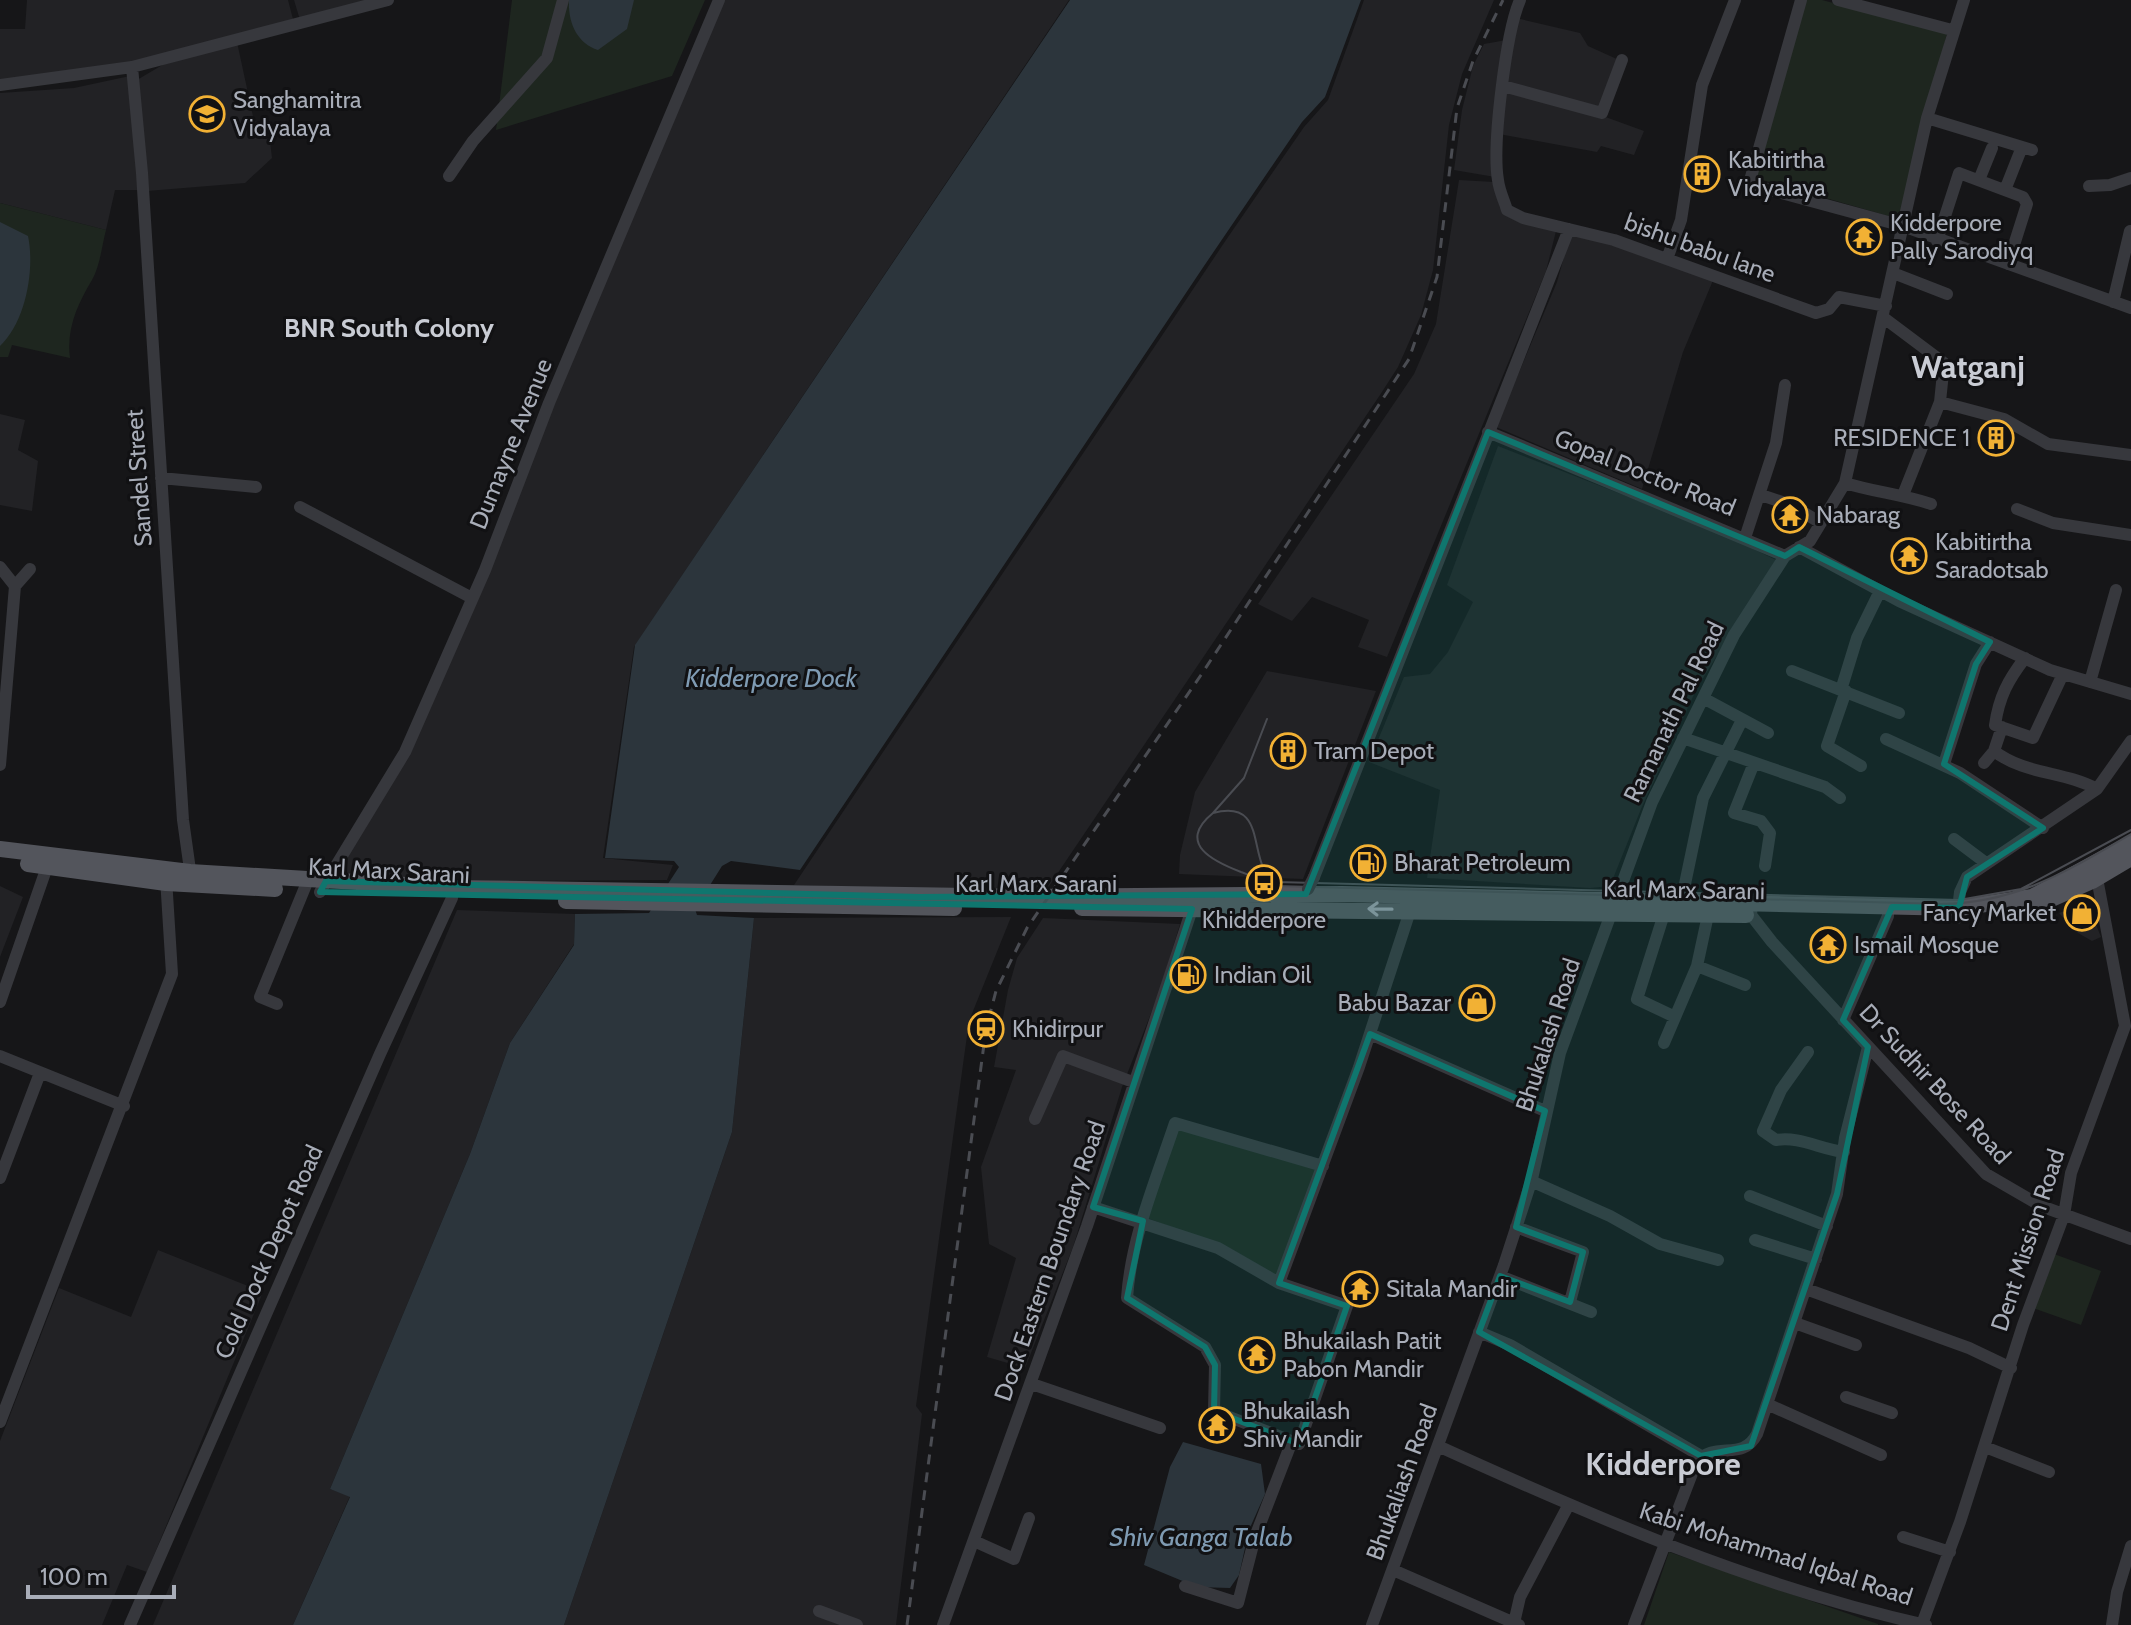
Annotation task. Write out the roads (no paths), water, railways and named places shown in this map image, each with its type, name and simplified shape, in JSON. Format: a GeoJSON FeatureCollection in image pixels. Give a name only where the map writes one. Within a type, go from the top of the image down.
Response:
{"type":"FeatureCollection","features":[{"type":"Feature","properties":{"kind":"main road"},"geometry":{"type":"LineString","coordinates":[[2095,872],[2131,843]]}},
{"type":"Feature","properties":{"kind":"main road"},"geometry":{"type":"LineString","coordinates":[[0,849],[49,862]]}},
{"type":"Feature","properties":{"kind":"main road"},"geometry":{"type":"LineString","coordinates":[[2095,872],[2131,858]]}},
{"type":"Feature","properties":{"kind":"main road","name":"Karl Marx Sarani"},"geometry":{"type":"LineString","coordinates":[[0,859],[191,879],[452,898],[725,898],[1192,909],[1308,892],[1413,903],[1614,907],[1664,914],[1708,915],[1751,909],[2013,913],[2095,872]]}},
{"type":"Feature","properties":{"kind":"main road"},"geometry":{"type":"LineString","coordinates":[[314,886],[456,888],[629,897]]}},
{"type":"Feature","properties":{"kind":"main road"},"geometry":{"type":"LineString","coordinates":[[725,898],[1308,892]]}},
{"type":"Feature","properties":{"kind":"main road"},"geometry":{"type":"LineString","coordinates":[[1614,907],[1681,903],[1751,909]]}},
{"type":"Feature","properties":{"kind":"street"},"geometry":{"type":"LineString","coordinates":[[0,85],[63,79],[132,67],[388,0]]}},
{"type":"Feature","properties":{"kind":"street"},"geometry":{"type":"LineString","coordinates":[[449,176],[473,141],[547,58],[563,0]]}},
{"type":"Feature","properties":{"kind":"street","name":"Dumayne Avenue"},"geometry":{"type":"LineString","coordinates":[[277,1004],[260,997],[314,886],[405,752],[472,598],[549,403],[719,0]]}},
{"type":"Feature","properties":{"kind":"street"},"geometry":{"type":"LineString","coordinates":[[1520,0],[1509,35],[1503,86],[1602,113],[1622,60]]}},
{"type":"Feature","properties":{"kind":"street"},"geometry":{"type":"LineString","coordinates":[[1667,259],[1681,220],[1702,85],[1735,0]]}},
{"type":"Feature","properties":{"kind":"street"},"geometry":{"type":"LineString","coordinates":[[1801,0],[1749,184],[1903,226],[1937,241],[2131,308]]}},
{"type":"Feature","properties":{"kind":"street"},"geometry":{"type":"LineString","coordinates":[[1838,0],[1952,30]]}},
{"type":"Feature","properties":{"kind":"street","name":"Ramanath Pal Road"},"geometry":{"type":"LineString","coordinates":[[1614,907],[1652,802],[1734,635],[1785,556],[1810,541],[1845,483],[1927,118],[1952,30],[1964,0]]}},
{"type":"Feature","properties":{"kind":"street","name":"Sandel Street"},"geometry":{"type":"LineString","coordinates":[[132,67],[183,820],[191,879]]}},
{"type":"Feature","properties":{"kind":"street","name":"bishu babu lane"},"geometry":{"type":"LineString","coordinates":[[1503,86],[1498,180],[1507,210],[1523,218],[1667,259],[1816,313],[1829,309],[1839,297],[1885,312]]}},
{"type":"Feature","properties":{"kind":"street"},"geometry":{"type":"LineString","coordinates":[[1927,118],[2027,149],[2005,190]]}},
{"type":"Feature","properties":{"kind":"street"},"geometry":{"type":"LineString","coordinates":[[1979,180],[1992,148]]}},
{"type":"Feature","properties":{"kind":"street"},"geometry":{"type":"LineString","coordinates":[[1937,241],[1959,173],[2023,197],[2027,204],[2008,264]]}},
{"type":"Feature","properties":{"kind":"street"},"geometry":{"type":"LineString","coordinates":[[2089,186],[2110,185],[2131,178]]}},
{"type":"Feature","properties":{"kind":"street"},"geometry":{"type":"LineString","coordinates":[[1308,892],[1335,831],[1569,229]]}},
{"type":"Feature","properties":{"kind":"street"},"geometry":{"type":"LineString","coordinates":[[2113,302],[2130,231]]}},
{"type":"Feature","properties":{"kind":"street"},"geometry":{"type":"LineString","coordinates":[[1893,273],[1947,294]]}},
{"type":"Feature","properties":{"kind":"street"},"geometry":{"type":"LineString","coordinates":[[1885,312],[1944,363],[1940,402],[1903,495]]}},
{"type":"Feature","properties":{"kind":"street"},"geometry":{"type":"LineString","coordinates":[[1745,538],[1776,443],[1785,385]]}},
{"type":"Feature","properties":{"kind":"street"},"geometry":{"type":"LineString","coordinates":[[1940,402],[2004,419],[2048,444],[2131,455]]}},
{"type":"Feature","properties":{"kind":"street","name":"Gopal Doctor Road"},"geometry":{"type":"LineString","coordinates":[[1488,432],[1785,556]]}},
{"type":"Feature","properties":{"kind":"street"},"geometry":{"type":"LineString","coordinates":[[161,478],[256,487]]}},
{"type":"Feature","properties":{"kind":"street"},"geometry":{"type":"LineString","coordinates":[[1845,483],[1931,504]]}},
{"type":"Feature","properties":{"kind":"street"},"geometry":{"type":"LineString","coordinates":[[1761,495],[1791,505],[1821,523]]}},
{"type":"Feature","properties":{"kind":"street"},"geometry":{"type":"LineString","coordinates":[[300,507],[472,598]]}},
{"type":"Feature","properties":{"kind":"street"},"geometry":{"type":"LineString","coordinates":[[2017,509],[2053,523],[2130,531]]}},
{"type":"Feature","properties":{"kind":"street"},"geometry":{"type":"LineString","coordinates":[[1800,547],[1880,591],[2025,658],[2063,674],[2131,694]]}},
{"type":"Feature","properties":{"kind":"street"},"geometry":{"type":"LineString","coordinates":[[0,567],[15,586]]}},
{"type":"Feature","properties":{"kind":"street"},"geometry":{"type":"LineString","coordinates":[[0,765],[15,586],[30,569]]}},
{"type":"Feature","properties":{"kind":"street"},"geometry":{"type":"LineString","coordinates":[[2090,682],[2116,590]]}},
{"type":"Feature","properties":{"kind":"street"},"geometry":{"type":"LineString","coordinates":[[1861,766],[1827,746],[1857,638],[1880,591]]}},
{"type":"Feature","properties":{"kind":"street"},"geometry":{"type":"LineString","coordinates":[[1944,764],[1976,664],[1990,642]]}},
{"type":"Feature","properties":{"kind":"street"},"geometry":{"type":"LineString","coordinates":[[2025,658],[2007,682],[1998,703],[1995,725],[2033,738],[2063,674]]}},
{"type":"Feature","properties":{"kind":"street"},"geometry":{"type":"LineString","coordinates":[[1792,671],[1899,713]]}},
{"type":"Feature","properties":{"kind":"street"},"geometry":{"type":"LineString","coordinates":[[1703,698],[1768,733]]}},
{"type":"Feature","properties":{"kind":"street"},"geometry":{"type":"LineString","coordinates":[[1681,903],[1703,798],[1722,754],[1742,720]]}},
{"type":"Feature","properties":{"kind":"street"},"geometry":{"type":"LineString","coordinates":[[1984,763],[1994,751],[2002,727]]}},
{"type":"Feature","properties":{"kind":"street"},"geometry":{"type":"LineString","coordinates":[[1683,738],[1722,754],[1825,787],[1840,798]]}},
{"type":"Feature","properties":{"kind":"street"},"geometry":{"type":"LineString","coordinates":[[1886,739],[1944,764],[2043,828]]}},
{"type":"Feature","properties":{"kind":"street"},"geometry":{"type":"LineString","coordinates":[[1958,913],[1960,892],[1967,877],[2097,789],[2131,741]]}},
{"type":"Feature","properties":{"kind":"street"},"geometry":{"type":"LineString","coordinates":[[1994,751],[2035,771],[2075,777],[2097,789]]}},
{"type":"Feature","properties":{"kind":"street"},"geometry":{"type":"LineString","coordinates":[[1754,763],[1734,813],[1761,821],[1770,833],[1765,866]]}},
{"type":"Feature","properties":{"kind":"street"},"geometry":{"type":"LineString","coordinates":[[1954,839],[1986,863]]}},
{"type":"Feature","properties":{"kind":"street"},"geometry":{"type":"LineString","coordinates":[[0,1002],[49,862]]}},
{"type":"Feature","properties":{"kind":"street","name":"Dent Mission Road"},"geometry":{"type":"LineString","coordinates":[[1924,1624],[2054,1234],[2064,1215],[2071,1173],[2125,1026],[2095,872]]}},
{"type":"Feature","properties":{"kind":"street"},"geometry":{"type":"LineString","coordinates":[[0,1422],[124,1106],[172,974],[166,876]]}},
{"type":"Feature","properties":{"kind":"street","name":"Cold Dock Depot Road"},"geometry":{"type":"LineString","coordinates":[[130,1625],[380,1054],[452,898]]}},
{"type":"Feature","properties":{"kind":"street"},"geometry":{"type":"LineString","coordinates":[[1279,1283],[1370,1034],[1413,903]]}},
{"type":"Feature","properties":{"kind":"street","name":"Bhukalash Road"},"geometry":{"type":"LineString","coordinates":[[1518,1222],[1531,1181],[1560,1053],[1614,907]]}},
{"type":"Feature","properties":{"kind":"street","name":"Dock Eastern Boundary Road"},"geometry":{"type":"LineString","coordinates":[[943,1625],[1032,1384],[1192,909]]}},
{"type":"Feature","properties":{"kind":"street","name":"Dr Sudhir Bose Road"},"geometry":{"type":"LineString","coordinates":[[1751,909],[1843,1020],[1986,1174],[2003,1187],[2064,1215],[2131,1239]]}},
{"type":"Feature","properties":{"kind":"street"},"geometry":{"type":"LineString","coordinates":[[1843,1020],[1888,912]]}},
{"type":"Feature","properties":{"kind":"street"},"geometry":{"type":"LineString","coordinates":[[1664,914],[1637,999],[1675,1017]]}},
{"type":"Feature","properties":{"kind":"street"},"geometry":{"type":"LineString","coordinates":[[1664,1043],[1697,966],[1708,915]]}},
{"type":"Feature","properties":{"kind":"street"},"geometry":{"type":"LineString","coordinates":[[2114,960],[2131,967]]}},
{"type":"Feature","properties":{"kind":"street"},"geometry":{"type":"LineString","coordinates":[[1697,966],[1745,985]]}},
{"type":"Feature","properties":{"kind":"street"},"geometry":{"type":"LineString","coordinates":[[1370,1034],[1545,1111]]}},
{"type":"Feature","properties":{"kind":"street"},"geometry":{"type":"LineString","coordinates":[[1479,1332],[1510,1345],[1701,1456],[1751,1446],[1827,1226],[1868,1047]]}},
{"type":"Feature","properties":{"kind":"street"},"geometry":{"type":"LineString","coordinates":[[1808,1052],[1781,1090],[1763,1131],[1776,1140],[1792,1137],[1823,1150],[1844,1152]]}},
{"type":"Feature","properties":{"kind":"street"},"geometry":{"type":"LineString","coordinates":[[0,1056],[124,1106]]}},
{"type":"Feature","properties":{"kind":"street"},"geometry":{"type":"LineString","coordinates":[[1035,1119],[1063,1056],[1133,1082]]}},
{"type":"Feature","properties":{"kind":"street"},"geometry":{"type":"LineString","coordinates":[[0,1178],[40,1073]]}},
{"type":"Feature","properties":{"kind":"street"},"geometry":{"type":"LineString","coordinates":[[1093,1207],[1143,1221],[1218,1248],[1279,1283],[1347,1306],[1299,1444],[1214,1411],[1215,1365],[1205,1347],[1127,1298],[1128,1278],[1143,1221],[1175,1123],[1323,1166]]}},
{"type":"Feature","properties":{"kind":"street"},"geometry":{"type":"LineString","coordinates":[[1531,1181],[1660,1244],[1718,1260]]}},
{"type":"Feature","properties":{"kind":"street"},"geometry":{"type":"LineString","coordinates":[[1750,1196],[1827,1226]]}},
{"type":"Feature","properties":{"kind":"street"},"geometry":{"type":"LineString","coordinates":[[1518,1222],[1583,1252],[1570,1302]]}},
{"type":"Feature","properties":{"kind":"street","name":"Bhukaliash Road"},"geometry":{"type":"LineString","coordinates":[[1372,1625],[1518,1222]]}},
{"type":"Feature","properties":{"kind":"street"},"geometry":{"type":"LineString","coordinates":[[1755,1240],[1816,1259]]}},
{"type":"Feature","properties":{"kind":"street"},"geometry":{"type":"LineString","coordinates":[[1500,1276],[1591,1312]]}},
{"type":"Feature","properties":{"kind":"street"},"geometry":{"type":"LineString","coordinates":[[1806,1289],[1969,1348],[2011,1368]]}},
{"type":"Feature","properties":{"kind":"street"},"geometry":{"type":"LineString","coordinates":[[1795,1323],[1856,1345]]}},
{"type":"Feature","properties":{"kind":"street"},"geometry":{"type":"LineString","coordinates":[[1032,1384],[1160,1428]]}},
{"type":"Feature","properties":{"kind":"street"},"geometry":{"type":"LineString","coordinates":[[1846,1397],[1892,1413]]}},
{"type":"Feature","properties":{"kind":"street"},"geometry":{"type":"LineString","coordinates":[[1767,1404],[1881,1455]]}},
{"type":"Feature","properties":{"kind":"street"},"geometry":{"type":"LineString","coordinates":[[1185,1586],[1238,1603],[1255,1537],[1292,1441]]}},
{"type":"Feature","properties":{"kind":"street","name":"Kabi Mohammad Iqbal Road"},"geometry":{"type":"LineString","coordinates":[[1438,1446],[1568,1506],[1666,1545],[1884,1621],[1924,1624]]}},
{"type":"Feature","properties":{"kind":"street"},"geometry":{"type":"LineString","coordinates":[[1985,1447],[2049,1472]]}},
{"type":"Feature","properties":{"kind":"street"},"geometry":{"type":"LineString","coordinates":[[1634,1625],[1692,1471],[1701,1456]]}},
{"type":"Feature","properties":{"kind":"street"},"geometry":{"type":"LineString","coordinates":[[1393,1570],[1516,1624],[1520,1597],[1568,1506]]}},
{"type":"Feature","properties":{"kind":"street"},"geometry":{"type":"LineString","coordinates":[[974,1541],[1014,1559],[1029,1518]]}},
{"type":"Feature","properties":{"kind":"street"},"geometry":{"type":"LineString","coordinates":[[1903,1537],[1950,1552]]}},
{"type":"Feature","properties":{"kind":"street"},"geometry":{"type":"LineString","coordinates":[[2114,1624],[2117,1592],[2131,1546]]}},
{"type":"Feature","properties":{"kind":"street"},"geometry":{"type":"LineString","coordinates":[[819,1611],[857,1625]]}},
{"type":"Feature","properties":{"kind":"water"},"geometry":{"type":"Polygon","coordinates":[[[569,0],[634,0],[627,29],[598,50],[584,42],[575,31],[569,0]]]}},
{"type":"Feature","properties":{"kind":"water","name":"Kidderpore Dock"},"geometry":{"type":"Polygon","coordinates":[[[1070,0],[1361,0],[1325,97],[1302,122],[1204,266],[800,870],[731,861],[722,866],[695,909],[697,915],[754,918],[732,1132],[564,1625],[293,1625],[350,1497],[330,1489],[470,1154],[510,1043],[574,945],[575,914],[649,913],[679,867],[674,861],[605,858],[635,645],[1070,0]]]}},
{"type":"Feature","properties":{"kind":"water"},"geometry":{"type":"Polygon","coordinates":[[[0,222],[28,236],[30,264],[22,309],[9,336],[0,346],[0,222]]]}},
{"type":"Feature","properties":{"kind":"water","name":"Shiv Ganga Talab"},"geometry":{"type":"Polygon","coordinates":[[[1183,1442],[1261,1464],[1265,1494],[1249,1530],[1239,1575],[1230,1588],[1197,1587],[1144,1565],[1170,1467],[1183,1442]]]}},
{"type":"Feature","properties":{"kind":"tram line"},"geometry":{"type":"LineString","coordinates":[[1213,813],[1244,778],[1267,719]]}},
{"type":"Feature","properties":{"kind":"tram line"},"geometry":{"type":"LineString","coordinates":[[2131,830],[2021,889],[1959,900],[1277,882],[1267,874],[1261,863],[1250,824],[1243,815],[1231,811],[1213,813],[1202,824],[1198,843],[1211,857],[1276,886],[1941,904],[1994,898],[2018,891],[2063,872],[2131,834]]}},
{"type":"Feature","properties":{"kind":"railway"},"geometry":{"type":"LineString","coordinates":[[907,1625],[986,1029],[996,991],[1027,928],[1201,675],[1409,359],[1437,277],[1457,108],[1473,61],[1503,0]]}},
{"type":"Feature","properties":{"kind":"place","name":"Sanghamitra Vidyalaya"},"geometry":{"type":"Point","coordinates":[207,114]}},
{"type":"Feature","properties":{"kind":"place","name":"Kabitirtha Vidyalaya"},"geometry":{"type":"Point","coordinates":[1702,174]}},
{"type":"Feature","properties":{"kind":"place","name":"Kidderpore Pally Sarodiyq"},"geometry":{"type":"Point","coordinates":[1864,237]}},
{"type":"Feature","properties":{"kind":"place","name":"RESIDENCE 1"},"geometry":{"type":"Point","coordinates":[1996,438]}},
{"type":"Feature","properties":{"kind":"place","name":"Nabarag"},"geometry":{"type":"Point","coordinates":[1790,515]}},
{"type":"Feature","properties":{"kind":"place","name":"Kabitirtha Saradotsab"},"geometry":{"type":"Point","coordinates":[1909,556]}},
{"type":"Feature","properties":{"kind":"place","name":"Tram Depot"},"geometry":{"type":"Point","coordinates":[1288,751]}},
{"type":"Feature","properties":{"kind":"place","name":"Bharat Petroleum"},"geometry":{"type":"Point","coordinates":[1368,863]}},
{"type":"Feature","properties":{"kind":"place","name":"Khidderpore"},"geometry":{"type":"Point","coordinates":[1264,883]}},
{"type":"Feature","properties":{"kind":"place","name":"Fancy Market"},"geometry":{"type":"Point","coordinates":[2082,913]}},
{"type":"Feature","properties":{"kind":"place","name":"Ismail Mosque"},"geometry":{"type":"Point","coordinates":[1828,945]}},
{"type":"Feature","properties":{"kind":"place","name":"Indian Oil"},"geometry":{"type":"Point","coordinates":[1188,975]}},
{"type":"Feature","properties":{"kind":"place","name":"Babu Bazar"},"geometry":{"type":"Point","coordinates":[1477,1003]}},
{"type":"Feature","properties":{"kind":"place","name":"Khidirpur"},"geometry":{"type":"Point","coordinates":[986,1029]}},
{"type":"Feature","properties":{"kind":"place","name":"Sitala Mandir"},"geometry":{"type":"Point","coordinates":[1360,1289]}},
{"type":"Feature","properties":{"kind":"place","name":"Bhukailash Patit Pabon Mandir"},"geometry":{"type":"Point","coordinates":[1257,1355]}},
{"type":"Feature","properties":{"kind":"place","name":"Bhukailash Shiv Mandir"},"geometry":{"type":"Point","coordinates":[1217,1425]}},
{"type":"Feature","properties":{"kind":"district","name":"BNR South Colony"},"geometry":{"type":"Point","coordinates":[389,328]}},
{"type":"Feature","properties":{"kind":"district","name":"Watganj"},"geometry":{"type":"Point","coordinates":[1968,367]}},
{"type":"Feature","properties":{"kind":"district","name":"Kidderpore"},"geometry":{"type":"Point","coordinates":[1663,1464]}}]}
